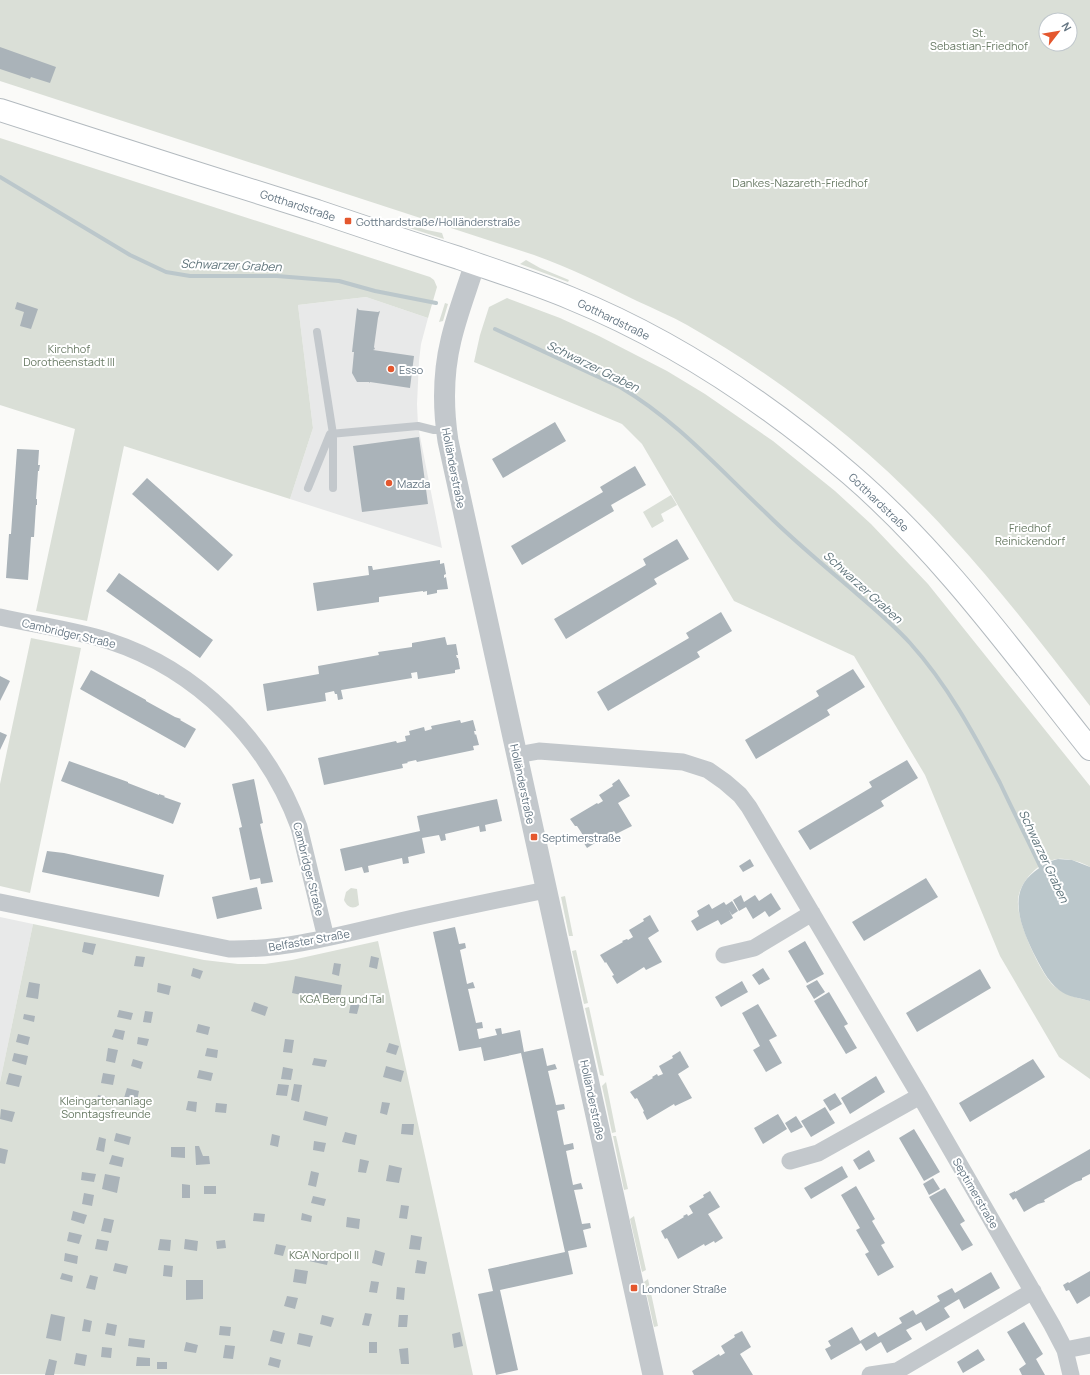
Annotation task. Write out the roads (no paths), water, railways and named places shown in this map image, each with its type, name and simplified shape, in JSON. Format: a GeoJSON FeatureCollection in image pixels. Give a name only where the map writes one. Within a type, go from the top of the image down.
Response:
{"type":"FeatureCollection","features":[{"type":"Feature","properties":{"kind":"main road","name":"Gotthardstraße"},"geometry":{"type":"LineString","coordinates":[[0,110],[348,221],[572,299],[627,324],[716,373],[782,418],[852,476],[899,520],[938,562],[979,610],[1090,749]]}},
{"type":"Feature","properties":{"kind":"street","name":"Holländerstraße"},"geometry":{"type":"LineString","coordinates":[[475,264],[454,328],[447,359],[444,399],[446,430],[464,522],[517,755],[653,1375]]}},
{"type":"Feature","properties":{"kind":"street","name":"Cambridger Straße"},"geometry":{"type":"LineString","coordinates":[[0,617],[91,636],[126,647],[148,656],[174,671],[195,686],[237,723],[257,747],[271,768],[295,816],[326,938]]}},
{"type":"Feature","properties":{"kind":"street","name":"Septimerstraße"},"geometry":{"type":"LineString","coordinates":[[517,755],[539,751],[683,762],[708,770],[740,795],[749,807],[812,913],[1033,1291],[1065,1350],[1071,1375]]}},
{"type":"Feature","properties":{"kind":"street","name":"Belfaster Straße"},"geometry":{"type":"LineString","coordinates":[[0,902],[229,949],[254,949],[282,946],[326,938],[546,890]]}},
{"type":"Feature","properties":{"kind":"street"},"geometry":{"type":"LineString","coordinates":[[724,955],[754,948],[812,913]]}},
{"type":"Feature","properties":{"kind":"street"},"geometry":{"type":"LineString","coordinates":[[790,1161],[818,1153],[920,1096]]}},
{"type":"Feature","properties":{"kind":"street"},"geometry":{"type":"LineString","coordinates":[[870,1375],[897,1371],[1033,1291]]}},
{"type":"Feature","properties":{"kind":"street"},"geometry":{"type":"LineString","coordinates":[[1065,1350],[1090,1345]]}},
{"type":"Feature","properties":{"kind":"lane"},"geometry":{"type":"LineString","coordinates":[[317,332],[332,434],[333,488]]}},
{"type":"Feature","properties":{"kind":"lane"},"geometry":{"type":"LineString","coordinates":[[308,488],[330,434],[418,426],[434,430],[446,430]]}},
{"type":"Feature","properties":{"kind":"waterway","name":"Schwarzer Graben"},"geometry":{"type":"LineString","coordinates":[[0,177],[130,255],[166,272],[190,276],[277,276],[339,281],[375,291],[436,303]]}},
{"type":"Feature","properties":{"kind":"waterway","name":"Schwarzer Graben"},"geometry":{"type":"LineString","coordinates":[[495,329],[620,387],[660,414],[696,446],[775,522],[877,611],[902,635],[936,675],[970,728],[1000,783],[1043,872]]}},
{"type":"Feature","properties":{"kind":"place","name":"Gotthardstraße/Holländerstraße"},"geometry":{"type":"Point","coordinates":[348,221]}},
{"type":"Feature","properties":{"kind":"place","name":"Esso"},"geometry":{"type":"Point","coordinates":[391,369]}},
{"type":"Feature","properties":{"kind":"place","name":"Mazda"},"geometry":{"type":"Point","coordinates":[389,483]}},
{"type":"Feature","properties":{"kind":"place","name":"Septimerstraße"},"geometry":{"type":"Point","coordinates":[534,837]}},
{"type":"Feature","properties":{"kind":"place","name":"Londoner Straße"},"geometry":{"type":"Point","coordinates":[634,1288]}},
{"type":"Feature","properties":{"kind":"park label","name":"St. Sebastian-Friedhof"},"geometry":{"type":"Point","coordinates":[979,38]}},
{"type":"Feature","properties":{"kind":"park label","name":"Dankes-Nazareth-Friedhof"},"geometry":{"type":"Point","coordinates":[800,182]}},
{"type":"Feature","properties":{"kind":"park label","name":"Kirchhof Dorotheenstadt III"},"geometry":{"type":"Point","coordinates":[69,354]}},
{"type":"Feature","properties":{"kind":"park label","name":"Friedhof Reinickendorf"},"geometry":{"type":"Point","coordinates":[1030,533]}},
{"type":"Feature","properties":{"kind":"park label","name":"KGA Berg und Tal"},"geometry":{"type":"Point","coordinates":[342,998]}},
{"type":"Feature","properties":{"kind":"park label","name":"Kleingartenanlage Sonntagsfreunde"},"geometry":{"type":"Point","coordinates":[106,1106]}},
{"type":"Feature","properties":{"kind":"park label","name":"KGA Nordpol II"},"geometry":{"type":"Point","coordinates":[324,1254]}}]}
